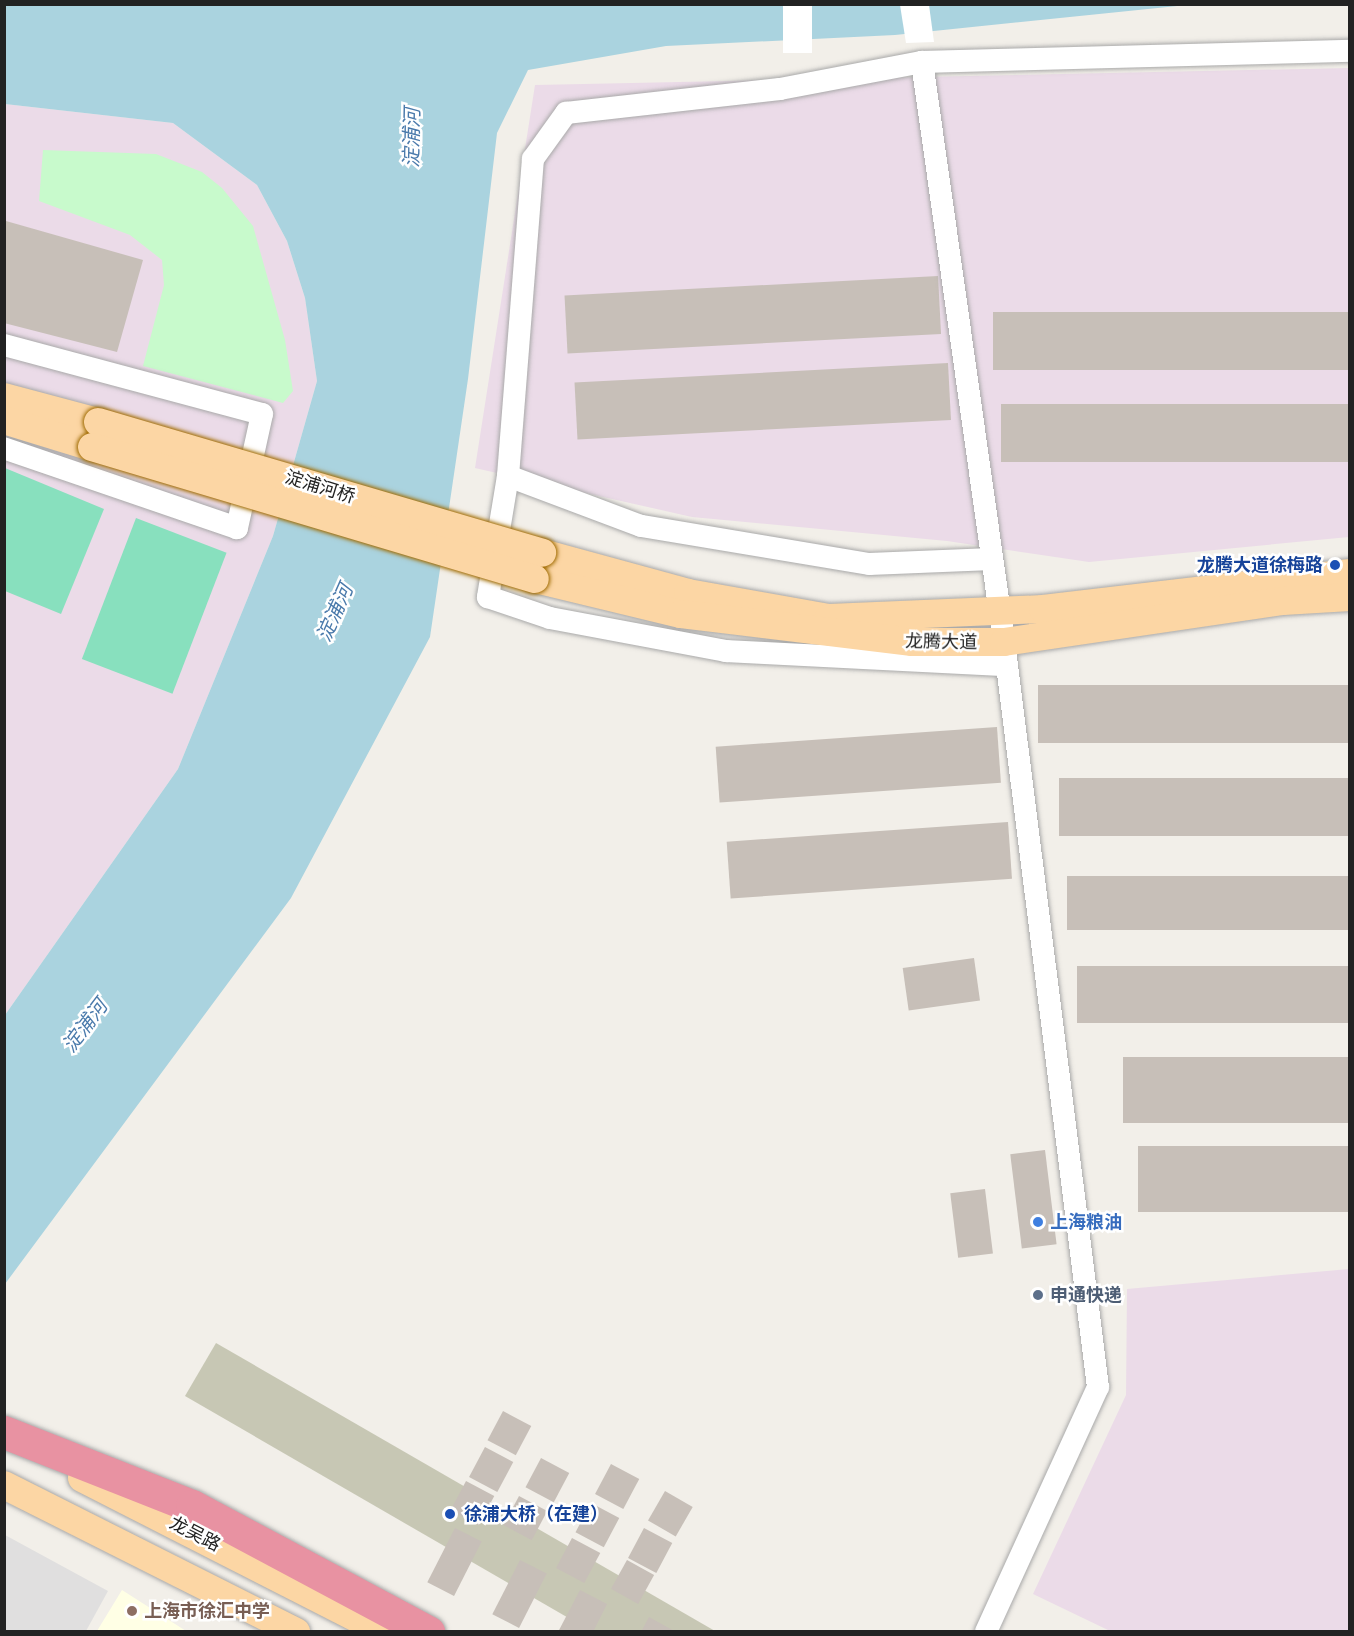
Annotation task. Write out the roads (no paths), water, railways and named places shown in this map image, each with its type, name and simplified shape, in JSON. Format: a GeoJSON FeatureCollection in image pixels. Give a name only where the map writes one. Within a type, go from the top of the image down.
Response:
{"type":"FeatureCollection","features":[{"type":"Feature","properties":{"kind":"highway"},"geometry":{"type":"LineString","coordinates":[[4,1432],[150,1499],[265,1542],[424,1629]]}},
{"type":"Feature","properties":{"kind":"main road"},"geometry":{"type":"LineString","coordinates":[[4,397],[95,434]]}},
{"type":"Feature","properties":{"kind":"main road"},"geometry":{"type":"LineString","coordinates":[[4,420],[95,434]]}},
{"type":"Feature","properties":{"kind":"main road","name":"淀浦河桥"},"geometry":{"type":"LineString","coordinates":[[95,434],[539,566]]}},
{"type":"Feature","properties":{"kind":"main road","name":"龙腾大道"},"geometry":{"type":"LineString","coordinates":[[539,566],[829,618],[1000,611],[1350,573]]}},
{"type":"Feature","properties":{"kind":"main road","name":"龙腾大道"},"geometry":{"type":"LineString","coordinates":[[539,566],[681,614],[843,638],[1005,653],[1283,601],[1350,597]]}},
{"type":"Feature","properties":{"kind":"main road","name":"龙吴路"},"geometry":{"type":"LineString","coordinates":[[4,1441],[150,1499],[384,1632]]}},
{"type":"Feature","properties":{"kind":"main road"},"geometry":{"type":"LineString","coordinates":[[4,1485],[129,1544],[296,1632]]}},
{"type":"Feature","properties":{"kind":"street"},"geometry":{"type":"LineString","coordinates":[[1005,653],[726,651],[550,618],[488,597],[508,476],[533,159],[566,113],[780,89],[922,62],[1350,51]]}},
{"type":"Feature","properties":{"kind":"street"},"geometry":{"type":"LineString","coordinates":[[922,62],[1000,611],[1098,1387],[986,1632]]}},
{"type":"Feature","properties":{"kind":"street"},"geometry":{"type":"LineString","coordinates":[[4,345],[262,414],[237,528],[4,448]]}},
{"type":"Feature","properties":{"kind":"street"},"geometry":{"type":"LineString","coordinates":[[508,476],[641,526],[869,564],[992,559]]}},
{"type":"Feature","properties":{"kind":"water","name":"淀浦河"},"geometry":{"type":"Polygon","coordinates":[[[5,5],[1187,5],[895,35],[666,46],[528,70],[497,133],[468,379],[430,637],[291,898],[5,1284],[5,1015],[178,769],[273,536],[317,381],[305,298],[287,241],[257,185],[173,123],[5,104],[5,5]]]}},
{"type":"Feature","properties":{"kind":"place","name":"龙腾大道徐梅路"},"geometry":{"type":"Point","coordinates":[1335,565]}},
{"type":"Feature","properties":{"kind":"place","name":"上海粮油"},"geometry":{"type":"Point","coordinates":[1038,1222]}},
{"type":"Feature","properties":{"kind":"place","name":"申通快递"},"geometry":{"type":"Point","coordinates":[1038,1295]}},
{"type":"Feature","properties":{"kind":"place","name":"徐浦大桥（在建）"},"geometry":{"type":"Point","coordinates":[450,1514]}},
{"type":"Feature","properties":{"kind":"place","name":"上海市徐汇中学"},"geometry":{"type":"Point","coordinates":[132,1611]}}]}
